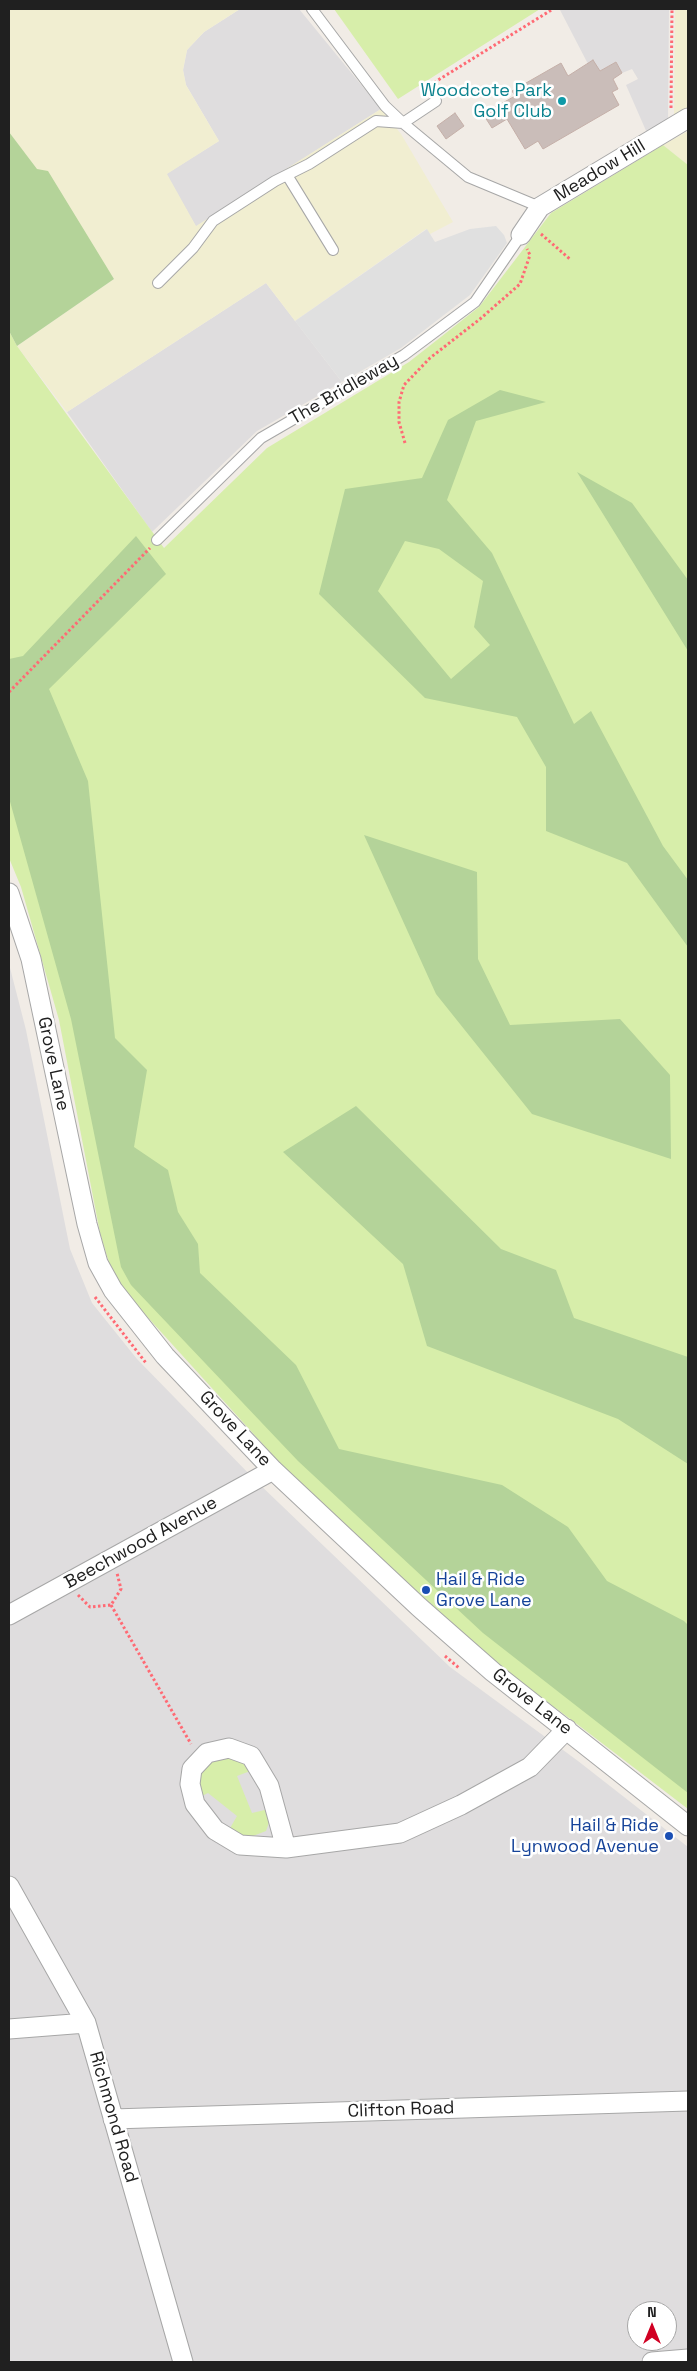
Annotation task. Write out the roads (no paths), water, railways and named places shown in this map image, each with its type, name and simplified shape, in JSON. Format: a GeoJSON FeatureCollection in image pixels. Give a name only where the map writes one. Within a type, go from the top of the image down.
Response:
{"type":"FeatureCollection","features":[{"type":"Feature","properties":{"kind":"street","name":"Meadow Hill"},"geometry":{"type":"LineString","coordinates":[[525,229],[540,207],[688,118]]}},
{"type":"Feature","properties":{"kind":"street","name":"Grove Lane"},"geometry":{"type":"LineString","coordinates":[[9,893],[31,959],[84,1215],[98,1263],[113,1290],[165,1356],[273,1470],[419,1607],[493,1672],[686,1824]]}},
{"type":"Feature","properties":{"kind":"street","name":"Beechwood Avenue"},"geometry":{"type":"LineString","coordinates":[[9,1616],[273,1470]]}},
{"type":"Feature","properties":{"kind":"street"},"geometry":{"type":"LineString","coordinates":[[286,1848],[269,1786],[252,1756],[229,1748],[207,1753],[192,1769],[190,1784],[195,1804],[215,1830],[240,1845],[286,1848],[400,1833],[461,1805],[530,1767],[567,1730]]}},
{"type":"Feature","properties":{"kind":"street","name":"Richmond Road"},"geometry":{"type":"LineString","coordinates":[[9,1886],[86,2023],[183,2362]]}},
{"type":"Feature","properties":{"kind":"street"},"geometry":{"type":"LineString","coordinates":[[9,2029],[86,2023]]}},
{"type":"Feature","properties":{"kind":"street","name":"Clifton Road"},"geometry":{"type":"LineString","coordinates":[[113,2119],[688,2101]]}},
{"type":"Feature","properties":{"kind":"street"},"geometry":{"type":"LineString","coordinates":[[652,2362],[688,2359]]}},
{"type":"Feature","properties":{"kind":"lane"},"geometry":{"type":"LineString","coordinates":[[312,9],[385,106],[403,123],[468,177],[540,207]]}},
{"type":"Feature","properties":{"kind":"lane"},"geometry":{"type":"LineString","coordinates":[[158,283],[194,248],[213,221],[287,175],[309,164],[376,121],[403,123],[436,101]]}},
{"type":"Feature","properties":{"kind":"lane"},"geometry":{"type":"LineString","coordinates":[[287,175],[333,250]]}},
{"type":"Feature","properties":{"kind":"lane","name":"The Bridleway"},"geometry":{"type":"LineString","coordinates":[[157,540],[262,438],[404,355],[475,302],[525,229]]}},
{"type":"Feature","properties":{"kind":"place","name":"Woodcote Park Golf Club"},"geometry":{"type":"Point","coordinates":[562,101]}},
{"type":"Feature","properties":{"kind":"place","name":"Hail & Ride Grove Lane"},"geometry":{"type":"Point","coordinates":[426,1590]}},
{"type":"Feature","properties":{"kind":"place","name":"Hail & Ride Lynwood Avenue"},"geometry":{"type":"Point","coordinates":[669,1836]}}]}
